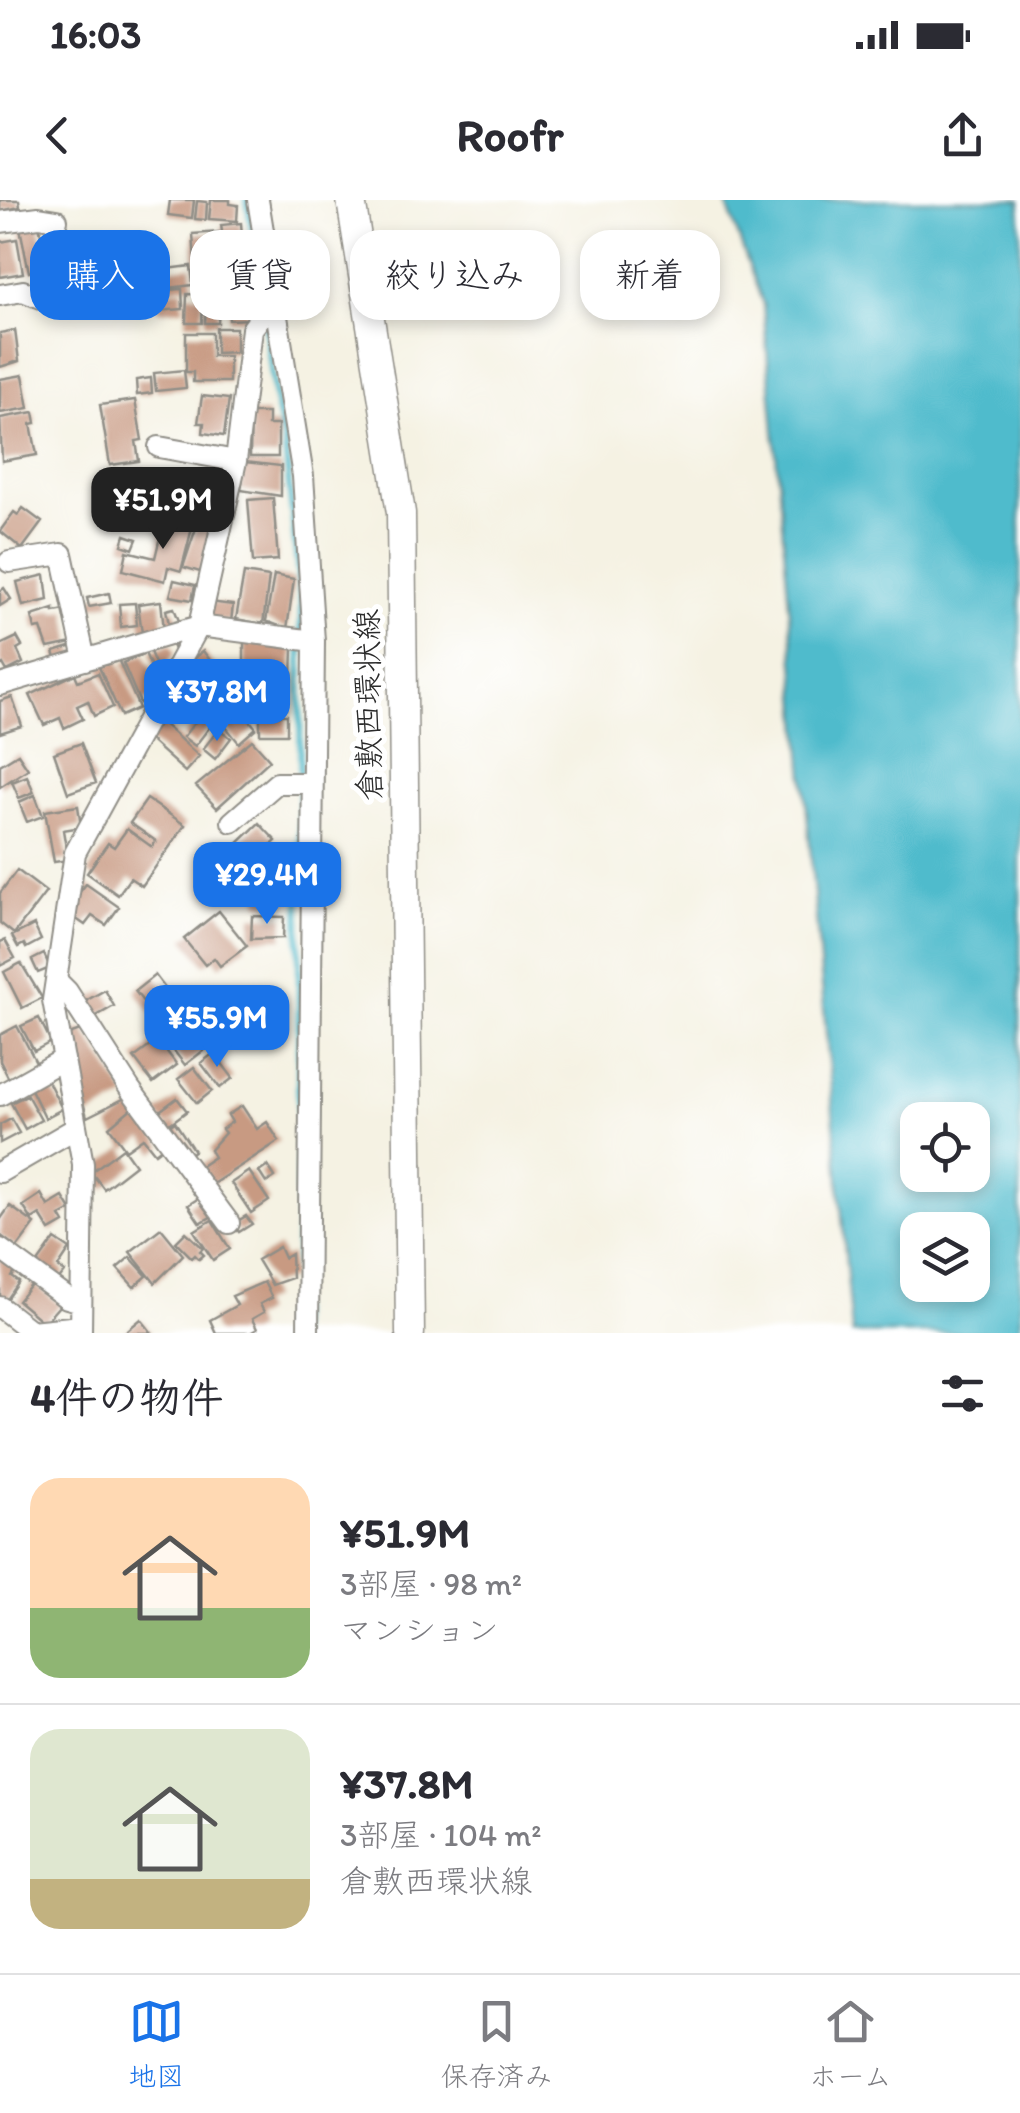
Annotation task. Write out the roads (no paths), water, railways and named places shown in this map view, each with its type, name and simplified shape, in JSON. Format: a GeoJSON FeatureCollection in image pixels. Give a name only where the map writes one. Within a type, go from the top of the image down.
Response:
{"type":"FeatureCollection","features":[{"type":"Feature","properties":{"kind":"main road","name":"倉敷西環状線"},"geometry":{"type":"LineString","coordinates":[[351,200],[401,513],[410,1333]]}},
{"type":"Feature","properties":{"kind":"street"},"geometry":{"type":"LineString","coordinates":[[258,200],[260,230]]}},
{"type":"Feature","properties":{"kind":"street"},"geometry":{"type":"LineString","coordinates":[[0,222],[39,217],[57,220]]}},
{"type":"Feature","properties":{"kind":"street"},"geometry":{"type":"LineString","coordinates":[[0,295],[30,294]]}},
{"type":"Feature","properties":{"kind":"street"},"geometry":{"type":"LineString","coordinates":[[0,1307],[31,1331],[81,1330],[82,1164],[53,1000],[75,853],[199,626],[236,461],[252,329],[258,320]]}},
{"type":"Feature","properties":{"kind":"street"},"geometry":{"type":"LineString","coordinates":[[272,320],[303,476],[308,1333]]}},
{"type":"Feature","properties":{"kind":"street"},"geometry":{"type":"LineString","coordinates":[[159,447],[236,461]]}},
{"type":"Feature","properties":{"kind":"street"},"geometry":{"type":"LineString","coordinates":[[9,562],[62,554],[85,660]]}},
{"type":"Feature","properties":{"kind":"street"},"geometry":{"type":"LineString","coordinates":[[0,686],[199,626],[305,640]]}},
{"type":"Feature","properties":{"kind":"street"},"geometry":{"type":"LineString","coordinates":[[232,822],[277,783],[304,783]]}},
{"type":"Feature","properties":{"kind":"street"},"geometry":{"type":"LineString","coordinates":[[56,980],[130,1089],[230,1224]]}},
{"type":"Feature","properties":{"kind":"street"},"geometry":{"type":"LineString","coordinates":[[0,1095],[64,1059]]}},
{"type":"Feature","properties":{"kind":"street"},"geometry":{"type":"LineString","coordinates":[[0,1172],[76,1128]]}},
{"type":"Feature","properties":{"kind":"street"},"geometry":{"type":"LineString","coordinates":[[0,1249],[67,1298],[81,1302]]}},
{"type":"Feature","properties":{"kind":"water"},"geometry":{"type":"Polygon","coordinates":[[[725,200],[1020,200],[1020,1333],[852,1333],[763,304],[725,200]]]}},
{"type":"Feature","properties":{"kind":"waterway"},"geometry":{"type":"LineString","coordinates":[[247,200],[252,230]]}},
{"type":"Feature","properties":{"kind":"waterway"},"geometry":{"type":"LineString","coordinates":[[265,322],[285,446],[301,603],[297,1333]]}}]}
